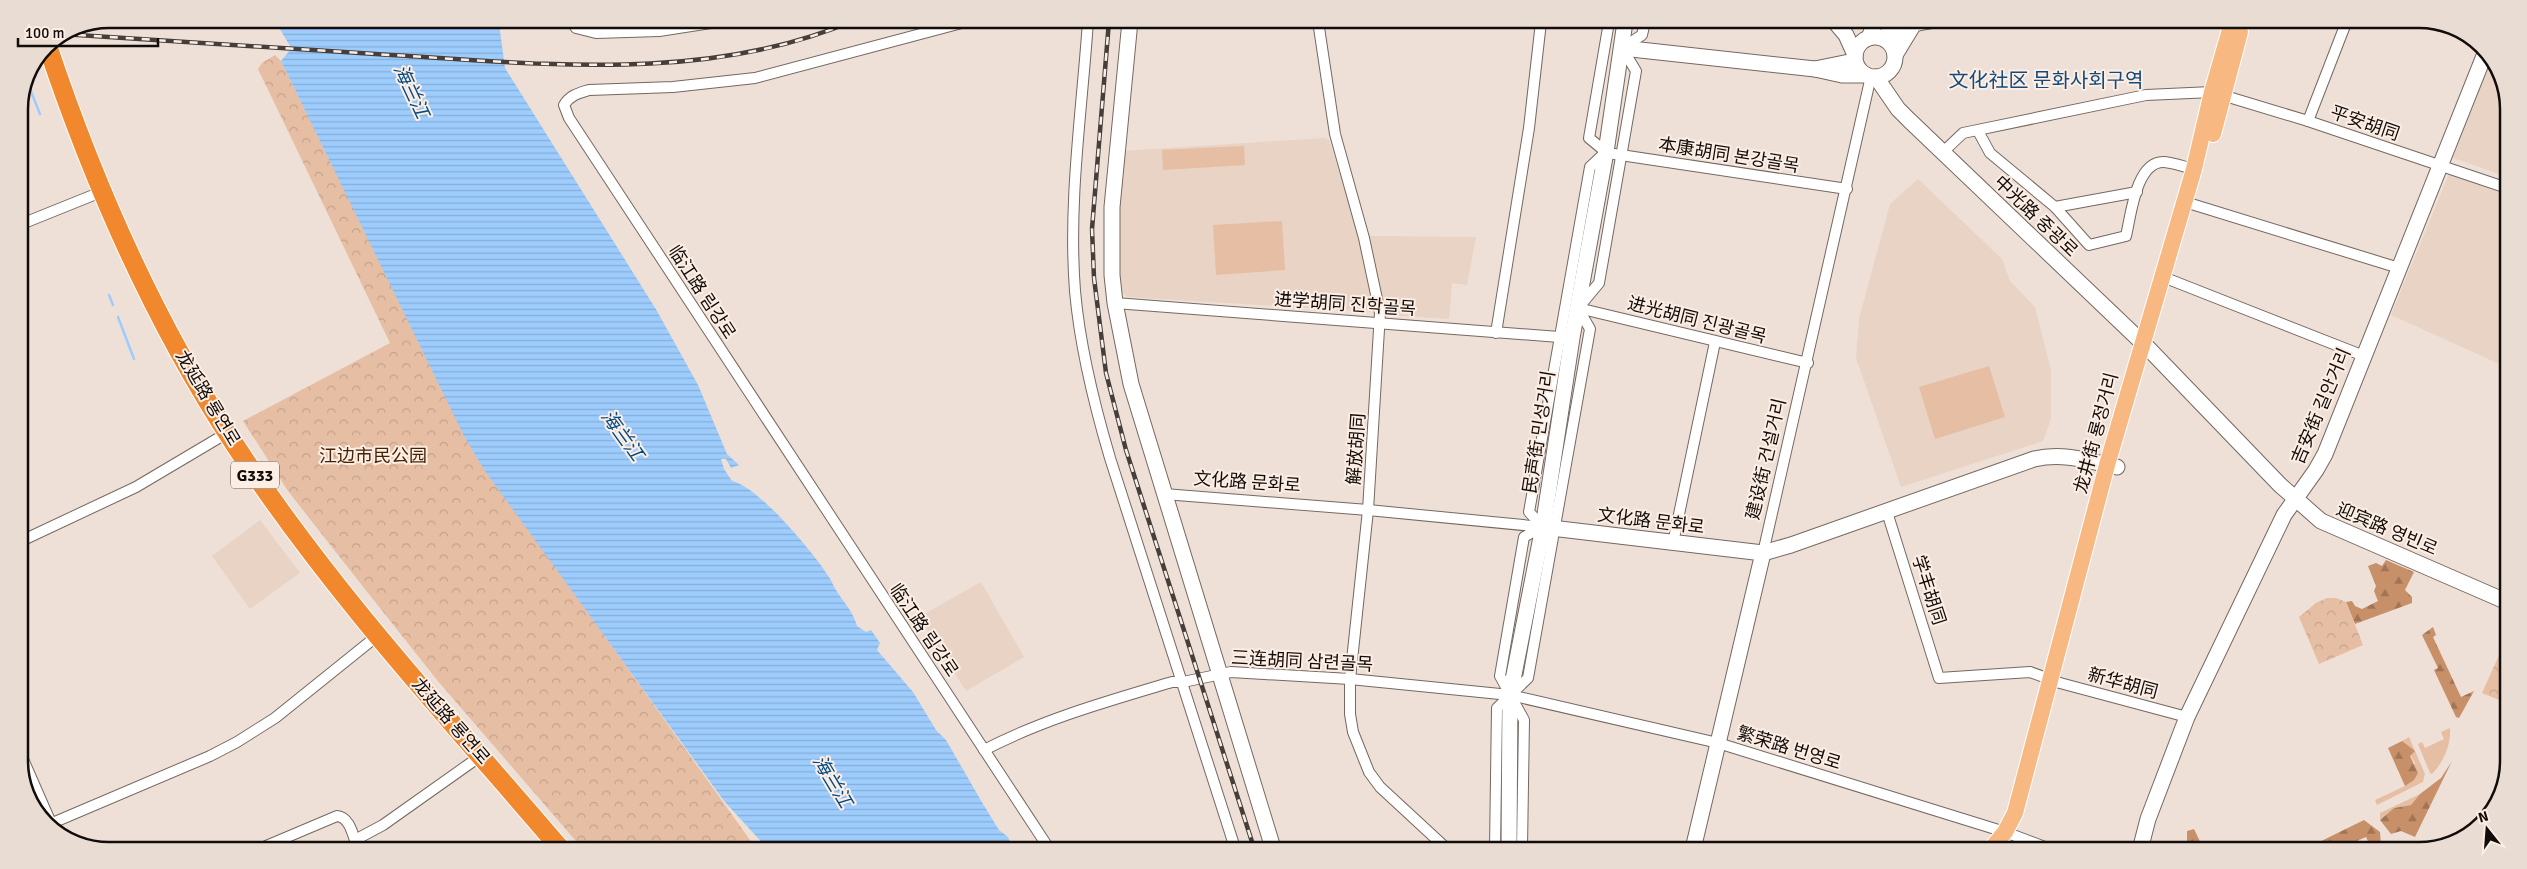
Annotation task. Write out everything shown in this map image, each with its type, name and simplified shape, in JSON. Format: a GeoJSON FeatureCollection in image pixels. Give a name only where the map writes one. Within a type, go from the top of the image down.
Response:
{"type":"FeatureCollection","features":[{"type":"Feature","properties":{"kind":"highway","name":"龙延路 룡연로"},"geometry":{"type":"LineString","coordinates":[[50,53],[96,195]]}},
{"type":"Feature","properties":{"kind":"highway","name":"龙延路 룡연로"},"geometry":{"type":"LineString","coordinates":[[41,64],[96,195],[190,371],[222,436],[318,562],[373,639],[472,762],[542,842]]}},
{"type":"Feature","properties":{"kind":"highway","name":"龙延路 룡연로"},"geometry":{"type":"LineString","coordinates":[[373,639],[555,842]]}},
{"type":"Feature","properties":{"kind":"main road","name":"龙井街 룡정거리"},"geometry":{"type":"LineString","coordinates":[[2006,842],[2056,681],[2112,466],[2189,203],[2217,94],[2231,28]]}},
{"type":"Feature","properties":{"kind":"main road","name":"龙井街 룡정거리"},"geometry":{"type":"LineString","coordinates":[[2189,203],[2194,170],[2217,94],[2241,28]]}},
{"type":"Feature","properties":{"kind":"main road","name":"龙井街 룡정거리"},"geometry":{"type":"LineString","coordinates":[[2000,842],[2010,834]]}},
{"type":"Feature","properties":{"kind":"street"},"geometry":{"type":"LineString","coordinates":[[576,28],[596,33],[680,28]]}},
{"type":"Feature","properties":{"kind":"street","name":"临江路 림강로"},"geometry":{"type":"LineString","coordinates":[[943,28],[754,78],[674,86],[589,90],[576,94],[567,100],[564,105],[569,118],[1044,842]]}},
{"type":"Feature","properties":{"kind":"street"},"geometry":{"type":"LineString","coordinates":[[1087,28],[1074,196],[1074,256],[1079,322],[1099,422],[1233,842]]}},
{"type":"Feature","properties":{"kind":"street"},"geometry":{"type":"LineString","coordinates":[[1129,28],[1112,208],[1112,275],[1115,303],[1131,384],[1271,842]]}},
{"type":"Feature","properties":{"kind":"street","name":"解放胡同"},"geometry":{"type":"LineString","coordinates":[[1319,28],[1335,134],[1364,238],[1380,323],[1368,510],[1350,679],[1350,714],[1353,732],[1368,772],[1380,787],[1440,842]]}},
{"type":"Feature","properties":{"kind":"street"},"geometry":{"type":"LineString","coordinates":[[1496,333],[1529,128],[1540,28]]}},
{"type":"Feature","properties":{"kind":"street"},"geometry":{"type":"LineString","coordinates":[[1566,338],[1590,168],[1613,154],[1589,138],[1608,28]]}},
{"type":"Feature","properties":{"kind":"street","name":"民声街 민성거리"},"geometry":{"type":"LineString","coordinates":[[1508,842],[1510,696],[1549,528],[1566,338],[1578,308],[1613,154],[1624,28]]}},
{"type":"Feature","properties":{"kind":"street"},"geometry":{"type":"LineString","coordinates":[[1622,48],[1642,35],[1644,28]]}},
{"type":"Feature","properties":{"kind":"street"},"geometry":{"type":"LineString","coordinates":[[1840,28],[1846,35],[1855,55],[1856,64],[1871,76]]}},
{"type":"Feature","properties":{"kind":"street"},"geometry":{"type":"LineString","coordinates":[[1851,28],[1867,38],[1882,38],[1893,44]]}},
{"type":"Feature","properties":{"kind":"street"},"geometry":{"type":"LineString","coordinates":[[1814,70],[1854,61],[1858,46],[1867,38],[1872,28]]}},
{"type":"Feature","properties":{"kind":"street"},"geometry":{"type":"LineString","coordinates":[[1622,48],[1814,70],[1842,75],[1871,76],[1885,74],[1893,44],[1906,28]]}},
{"type":"Feature","properties":{"kind":"street"},"geometry":{"type":"LineString","coordinates":[[1893,44],[1906,28]]}},
{"type":"Feature","properties":{"kind":"street"},"geometry":{"type":"LineString","coordinates":[[2308,121],[2344,28]]}},
{"type":"Feature","properties":{"kind":"street","name":"中光路 중광로"},"geometry":{"type":"LineString","coordinates":[[1893,44],[1896,94],[1905,115]]}},
{"type":"Feature","properties":{"kind":"street","name":"吉安街 길안거리"},"geometry":{"type":"LineString","coordinates":[[2142,842],[2148,818],[2187,716],[2284,515],[2325,454],[2483,59]]}},
{"type":"Feature","properties":{"kind":"street","name":"中光路 중광로"},"geometry":{"type":"LineString","coordinates":[[1871,76],[1905,115],[2146,346]]}},
{"type":"Feature","properties":{"kind":"street","name":"建设街 건설거리"},"geometry":{"type":"LineString","coordinates":[[1695,842],[1808,363],[1871,76]]}},
{"type":"Feature","properties":{"kind":"street","name":"平安胡同"},"geometry":{"type":"LineString","coordinates":[[1943,152],[1963,133],[2146,95],[2217,94],[2308,121],[2499,185]]}},
{"type":"Feature","properties":{"kind":"street"},"geometry":{"type":"LineString","coordinates":[[1978,131],[1990,153],[2055,206],[2089,244],[2126,236],[2143,172],[2153,165],[2163,162],[2194,170]]}},
{"type":"Feature","properties":{"kind":"street","name":"本康胡同 본강골목"},"geometry":{"type":"LineString","coordinates":[[1613,154],[1847,189]]}},
{"type":"Feature","properties":{"kind":"street"},"geometry":{"type":"LineString","coordinates":[[2055,206],[2137,192]]}},
{"type":"Feature","properties":{"kind":"street"},"geometry":{"type":"LineString","coordinates":[[28,221],[96,195]]}},
{"type":"Feature","properties":{"kind":"street"},"geometry":{"type":"LineString","coordinates":[[2189,203],[2399,268]]}},
{"type":"Feature","properties":{"kind":"street"},"geometry":{"type":"LineString","coordinates":[[2167,279],[2364,356]]}},
{"type":"Feature","properties":{"kind":"street","name":"进学胡同 진학골목"},"geometry":{"type":"LineString","coordinates":[[1115,303],[1566,338]]}},
{"type":"Feature","properties":{"kind":"street"},"geometry":{"type":"LineString","coordinates":[[1549,528],[1590,329],[1578,308]]}},
{"type":"Feature","properties":{"kind":"street","name":"进光胡同 진광골목"},"geometry":{"type":"LineString","coordinates":[[1578,308],[1808,363]]}},
{"type":"Feature","properties":{"kind":"street"},"geometry":{"type":"LineString","coordinates":[[1673,543],[1715,342]]}},
{"type":"Feature","properties":{"kind":"street","name":"迎宾路 영빈로"},"geometry":{"type":"LineString","coordinates":[[2146,346],[2295,499],[2321,521],[2500,598]]}},
{"type":"Feature","properties":{"kind":"street"},"geometry":{"type":"LineString","coordinates":[[28,538],[136,488],[222,436]]}},
{"type":"Feature","properties":{"kind":"street","name":"文化路 문화로"},"geometry":{"type":"LineString","coordinates":[[1164,494],[1368,510],[1549,528],[1763,553],[1887,512],[2018,464],[2047,456],[2071,456],[2112,466]]}},
{"type":"Feature","properties":{"kind":"street","name":"学丰胡同"},"geometry":{"type":"LineString","coordinates":[[1887,512],[1939,678]]}},
{"type":"Feature","properties":{"kind":"street"},"geometry":{"type":"LineString","coordinates":[[56,822],[210,756],[237,742],[274,718],[373,639]]}},
{"type":"Feature","properties":{"kind":"street","name":"新华胡同"},"geometry":{"type":"LineString","coordinates":[[1939,678],[2030,672],[2056,681],[2187,716]]}},
{"type":"Feature","properties":{"kind":"street","name":"三连胡同 삼련골목"},"geometry":{"type":"LineString","coordinates":[[984,750],[1011,736],[1061,716],[1172,682],[1183,682],[1220,673],[1350,679],[1510,696]]}},
{"type":"Feature","properties":{"kind":"street"},"geometry":{"type":"LineString","coordinates":[[1495,842],[1497,708],[1510,696],[1524,720],[1522,842]]}},
{"type":"Feature","properties":{"kind":"street","name":"繁荣路 번영로"},"geometry":{"type":"LineString","coordinates":[[1510,696],[1718,743],[2032,842]]}},
{"type":"Feature","properties":{"kind":"street"},"geometry":{"type":"LineString","coordinates":[[358,842],[472,762]]}},
{"type":"Feature","properties":{"kind":"street"},"geometry":{"type":"LineString","coordinates":[[29,772],[46,812]]}},
{"type":"Feature","properties":{"kind":"street"},"geometry":{"type":"LineString","coordinates":[[276,842],[338,816],[348,822],[356,842]]}},
{"type":"Feature","properties":{"kind":"shaded area"},"geometry":{"type":"Polygon","coordinates":[[[912,28],[926,28],[914,31],[912,28]]]}},
{"type":"Feature","properties":{"kind":"shaded area"},"geometry":{"type":"Polygon","coordinates":[[[2489,67],[2498,93],[2499,174],[2453,158],[2489,67]]]}},
{"type":"Feature","properties":{"kind":"shaded area"},"geometry":{"type":"Polygon","coordinates":[[[1324,138],[1329,140],[1361,241],[1375,312],[1127,297],[1122,292],[1119,278],[1117,228],[1122,151],[1324,138]]]}},
{"type":"Feature","properties":{"kind":"shaded area"},"geometry":{"type":"Polygon","coordinates":[[[2449,174],[2499,192],[2499,364],[2391,315],[2449,174]]]}},
{"type":"Feature","properties":{"kind":"shaded area"},"geometry":{"type":"Polygon","coordinates":[[[1918,179],[2002,259],[2010,281],[2035,307],[2051,370],[2051,419],[2043,441],[1901,487],[1856,358],[1859,319],[1890,204],[1918,179]]]}},
{"type":"Feature","properties":{"kind":"shaded area"},"geometry":{"type":"Polygon","coordinates":[[[1368,236],[1476,237],[1467,285],[1452,283],[1449,319],[1387,315],[1385,313],[1368,236]]]}},
{"type":"Feature","properties":{"kind":"shaded area"},"geometry":{"type":"Polygon","coordinates":[[[260,520],[300,573],[250,609],[212,556],[260,520]]]}},
{"type":"Feature","properties":{"kind":"shaded area"},"geometry":{"type":"Polygon","coordinates":[[[981,582],[1024,657],[966,691],[919,617],[981,582]]]}},
{"type":"Feature","properties":{"kind":"green space","name":"江边市民公园"},"geometry":{"type":"Polygon","coordinates":[[[275,55],[281,61],[473,451],[751,842],[577,842],[437,680],[288,491],[243,421],[390,343],[258,69],[262,63],[275,55]]]}},
{"type":"Feature","properties":{"kind":"green space"},"geometry":{"type":"Polygon","coordinates":[[[1244,146],[1245,165],[1163,170],[1162,150],[1244,146]]]}},
{"type":"Feature","properties":{"kind":"green space"},"geometry":{"type":"Polygon","coordinates":[[[1282,221],[1285,270],[1216,275],[1213,225],[1282,221]]]}},
{"type":"Feature","properties":{"kind":"green space"},"geometry":{"type":"Polygon","coordinates":[[[1989,366],[2005,417],[1935,439],[1919,387],[1989,366]]]}},
{"type":"Feature","properties":{"kind":"green space"},"geometry":{"type":"Polygon","coordinates":[[[2386,560],[2414,572],[2405,590],[2412,597],[2412,603],[2355,624],[2346,602],[2352,601],[2355,606],[2362,609],[2378,601],[2374,591],[2376,586],[2368,566],[2376,563],[2382,566],[2386,560]]]}},
{"type":"Feature","properties":{"kind":"green space"},"geometry":{"type":"Polygon","coordinates":[[[2327,598],[2336,598],[2346,602],[2363,645],[2319,664],[2299,617],[2316,603],[2327,598]]]}},
{"type":"Feature","properties":{"kind":"green space"},"geometry":{"type":"Polygon","coordinates":[[[2433,627],[2436,635],[2433,637],[2461,697],[2474,691],[2459,718],[2456,717],[2434,670],[2438,668],[2422,635],[2433,627]]]}},
{"type":"Feature","properties":{"kind":"green space"},"geometry":{"type":"Polygon","coordinates":[[[2500,653],[2500,700],[2482,693],[2500,653]]]}},
{"type":"Feature","properties":{"kind":"green space"},"geometry":{"type":"Polygon","coordinates":[[[2450,728],[2446,752],[2432,774],[2418,744],[2422,742],[2425,748],[2444,739],[2441,732],[2450,728]]]}},
{"type":"Feature","properties":{"kind":"green space"},"geometry":{"type":"Polygon","coordinates":[[[2409,737],[2425,774],[2423,782],[2377,805],[2375,800],[2405,786],[2415,763],[2402,741],[2409,737]]]}},
{"type":"Feature","properties":{"kind":"green space"},"geometry":{"type":"Polygon","coordinates":[[[2402,741],[2415,751],[2410,756],[2418,773],[2414,780],[2405,786],[2388,748],[2402,741]]]}},
{"type":"Feature","properties":{"kind":"green space"},"geometry":{"type":"Polygon","coordinates":[[[2452,761],[2415,837],[2401,831],[2391,834],[2380,820],[2394,808],[2411,805],[2420,794],[2441,778],[2452,761]]]}},
{"type":"Feature","properties":{"kind":"green space"},"geometry":{"type":"Polygon","coordinates":[[[2420,794],[2411,805],[2394,808],[2380,820],[2380,813],[2420,794]]]}},
{"type":"Feature","properties":{"kind":"green space"},"geometry":{"type":"Polygon","coordinates":[[[2364,820],[2380,832],[2381,842],[2368,842],[2366,837],[2354,842],[2319,842],[2364,820]]]}},
{"type":"Feature","properties":{"kind":"green space"},"geometry":{"type":"Polygon","coordinates":[[[2194,829],[2200,842],[2187,842],[2187,831],[2194,829]]]}},
{"type":"Feature","properties":{"kind":"water","name":"海兰江"},"geometry":{"type":"Polygon","coordinates":[[[279,28],[501,28],[505,68],[657,311],[698,385],[727,454],[739,465],[731,468],[726,459],[721,459],[724,469],[732,481],[756,495],[785,522],[830,579],[851,611],[857,626],[866,632],[871,630],[880,643],[877,650],[913,692],[936,730],[946,740],[999,830],[1008,837],[1010,842],[761,842],[724,801],[485,471],[464,436],[281,61],[290,50],[290,46],[279,28]]]}},
{"type":"Feature","properties":{"kind":"waterway"},"geometry":{"type":"LineString","coordinates":[[30,89],[40,114]]}},
{"type":"Feature","properties":{"kind":"waterway"},"geometry":{"type":"LineString","coordinates":[[109,295],[113,305]]}},
{"type":"Feature","properties":{"kind":"waterway"},"geometry":{"type":"LineString","coordinates":[[118,317],[134,359]]}},
{"type":"Feature","properties":{"kind":"railway"},"geometry":{"type":"LineString","coordinates":[[76,35],[508,62],[626,65],[685,61],[743,53],[799,40],[833,28]]}},
{"type":"Feature","properties":{"kind":"railway"},"geometry":{"type":"LineString","coordinates":[[1108,28],[1092,229],[1094,278],[1106,373],[1126,450],[1252,842]]}},
{"type":"Feature","properties":{"kind":"district","name":"文化社区 문화사회구역"},"geometry":{"type":"Point","coordinates":[2046,80]}}]}
